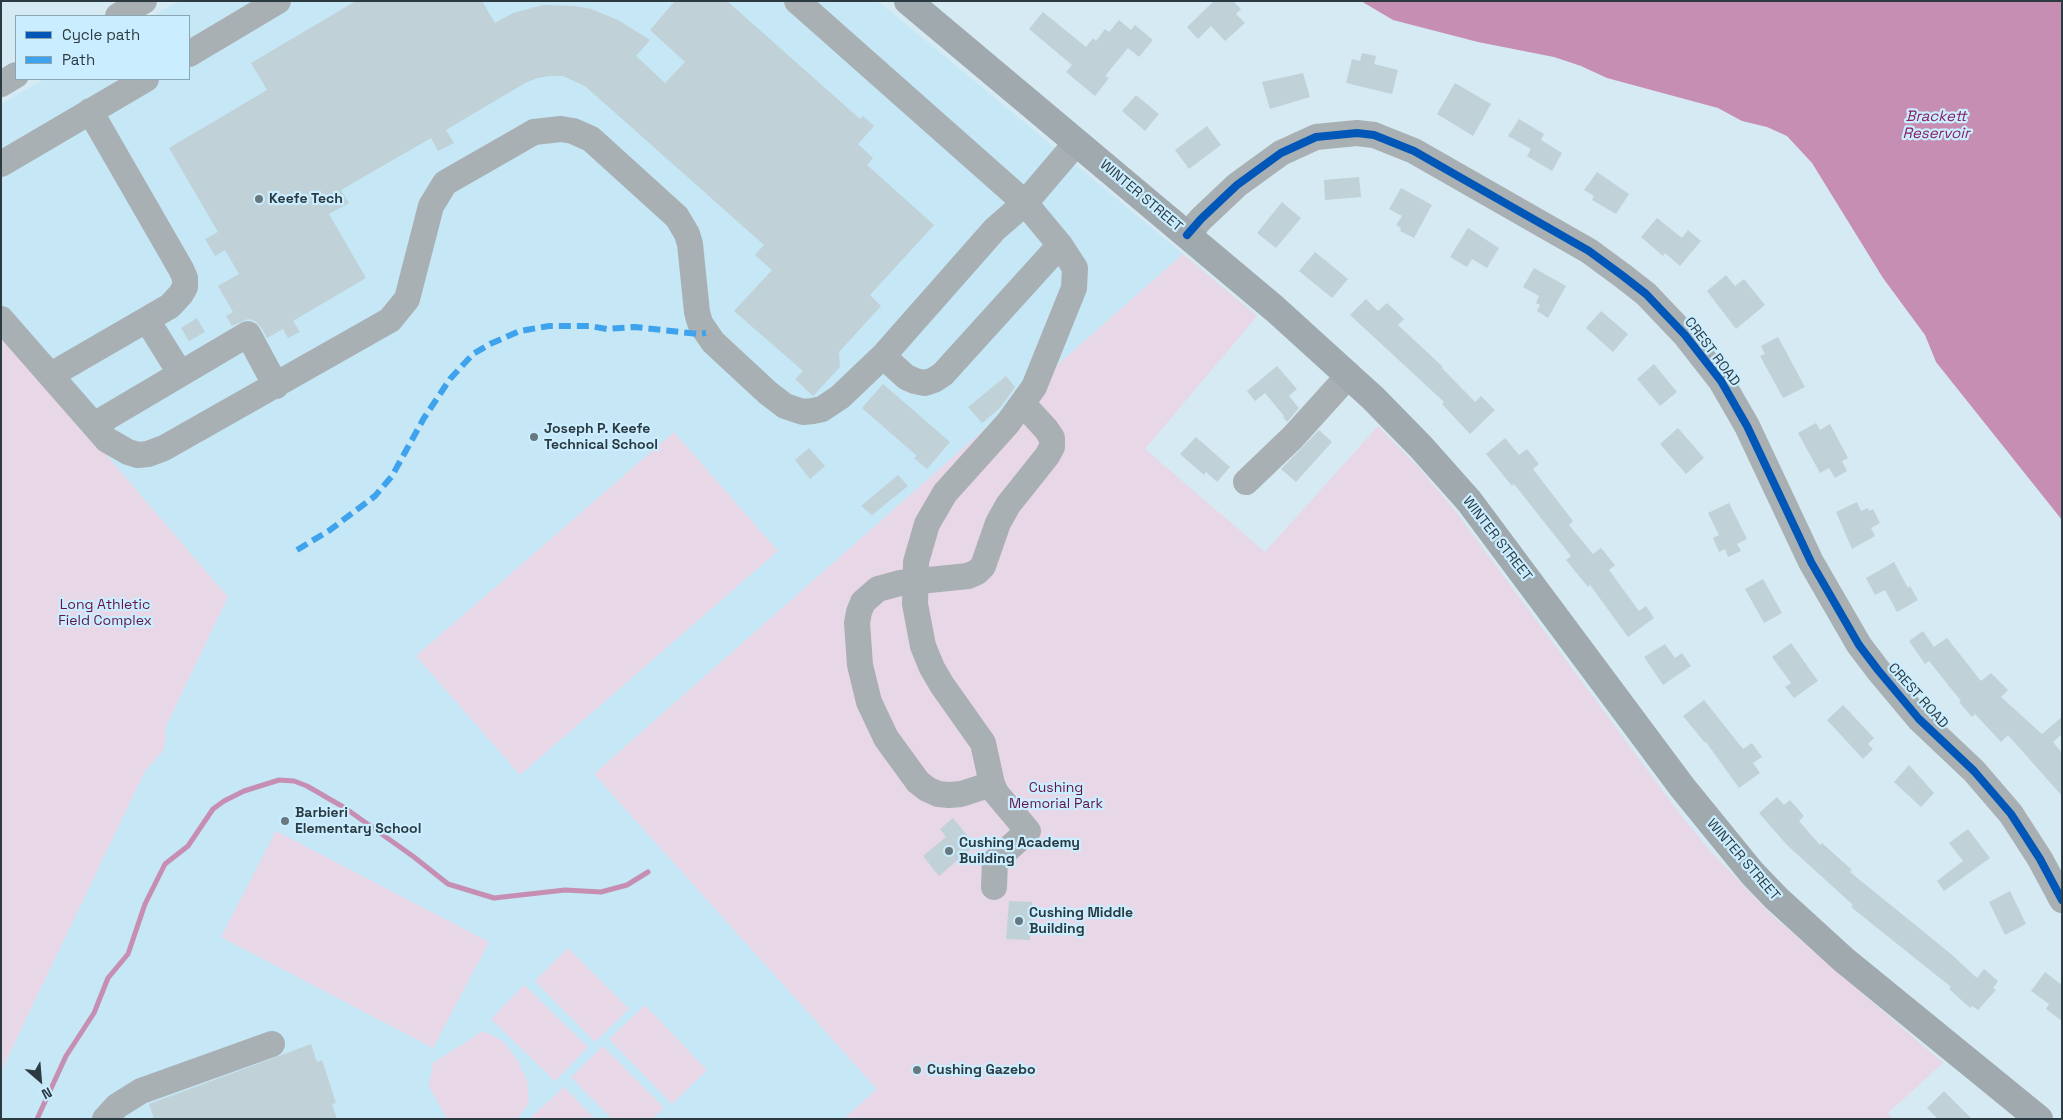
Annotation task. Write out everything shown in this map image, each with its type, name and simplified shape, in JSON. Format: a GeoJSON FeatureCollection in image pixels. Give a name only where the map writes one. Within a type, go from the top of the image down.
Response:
{"type":"FeatureCollection","features":[{"type":"Feature","properties":{"kind":"main road","name":"WINTER STREET"},"geometry":{"type":"LineString","coordinates":[[908,1],[1188,235],[1349,375],[1421,447],[1469,501],[1682,787],[1752,873],[1776,898],[1844,960],[2039,1119]]}},
{"type":"Feature","properties":{"kind":"street"},"geometry":{"type":"LineString","coordinates":[[120,15],[144,1]]}},
{"type":"Feature","properties":{"kind":"street"},"geometry":{"type":"LineString","coordinates":[[190,53],[278,1]]}},
{"type":"Feature","properties":{"kind":"street"},"geometry":{"type":"LineString","coordinates":[[797,1],[1025,203],[1060,245],[1075,268],[1074,288],[1043,369],[1023,404],[994,440],[954,480],[935,508],[921,543],[914,582],[915,604],[923,646],[932,668],[982,743],[992,784],[1002,803],[1028,831],[995,861],[994,887]]}},
{"type":"Feature","properties":{"kind":"street"},"geometry":{"type":"LineString","coordinates":[[1,84],[15,76]]}},
{"type":"Feature","properties":{"kind":"street"},"geometry":{"type":"LineString","coordinates":[[1,164],[144,80]]}},
{"type":"Feature","properties":{"kind":"street"},"geometry":{"type":"LineString","coordinates":[[51,375],[147,320],[176,301],[185,286],[185,278],[181,269],[90,111]]}},
{"type":"Feature","properties":{"kind":"street"},"geometry":{"type":"LineString","coordinates":[[1,320],[107,440],[117,447],[138,455],[148,454],[164,448],[276,386],[390,320],[407,299],[431,206],[445,183],[534,132],[561,129],[573,131],[592,139],[677,217],[687,234],[690,244],[697,312],[700,323],[706,333],[776,400],[794,410],[803,412],[822,409],[840,397],[882,356],[995,229],[1025,203],[1076,142]]}},
{"type":"Feature","properties":{"kind":"street","name":"CREST ROAD"},"geometry":{"type":"LineString","coordinates":[[1188,235],[1201,219],[1237,186],[1281,153],[1316,137],[1357,133],[1374,135],[1414,151],[1589,252],[1623,276],[1646,294],[1679,328],[1721,381],[1747,426],[1811,562],[1859,645],[1919,719],[1974,771],[2011,814],[2040,859],[2062,900]]}},
{"type":"Feature","properties":{"kind":"street"},"geometry":{"type":"LineString","coordinates":[[882,356],[906,377],[925,383],[934,380],[943,374],[1060,245]]}},
{"type":"Feature","properties":{"kind":"street"},"geometry":{"type":"LineString","coordinates":[[147,320],[180,373]]}},
{"type":"Feature","properties":{"kind":"street"},"geometry":{"type":"LineString","coordinates":[[94,425],[248,334],[276,386]]}},
{"type":"Feature","properties":{"kind":"street"},"geometry":{"type":"LineString","coordinates":[[1246,482],[1293,437],[1349,375]]}},
{"type":"Feature","properties":{"kind":"street"},"geometry":{"type":"LineString","coordinates":[[992,784],[961,794],[949,796],[938,794],[926,789],[907,768],[886,738],[869,702],[863,684],[857,644],[859,612],[864,602],[878,589],[888,585],[968,576],[977,572],[983,566],[998,523],[1008,505],[1052,447],[1052,438],[1046,429],[1023,404]]}},
{"type":"Feature","properties":{"kind":"street"},"geometry":{"type":"LineString","coordinates":[[105,1119],[117,1106],[141,1091],[272,1044]]}},
{"type":"Feature","properties":{"kind":"shaded area","name":"Joseph P. Keefe Technical School"},"geometry":{"type":"Polygon","coordinates":[[[179,1],[878,1],[1183,254],[594,774],[877,1089],[844,1119],[1,1119],[1,1071],[228,597],[1,332],[1,104],[43,80],[190,80],[190,15],[155,15],[179,1]]]}},
{"type":"Feature","properties":{"kind":"green space","name":"Cushing Memorial Park"},"geometry":{"type":"Polygon","coordinates":[[[1183,254],[1257,316],[1145,449],[1265,552],[1378,426],[1420,469],[1456,512],[1680,814],[1712,853],[1773,916],[1943,1063],[1888,1113],[1892,1119],[844,1119],[877,1089],[594,774],[1183,254]]]}},
{"type":"Feature","properties":{"kind":"green space","name":"Long Athletic Field Complex"},"geometry":{"type":"Polygon","coordinates":[[[1,332],[228,597],[165,728],[166,737],[163,751],[145,771],[1,1071],[1,332]]]}},
{"type":"Feature","properties":{"kind":"green space"},"geometry":{"type":"Polygon","coordinates":[[[674,432],[778,551],[520,775],[416,656],[674,432]]]}},
{"type":"Feature","properties":{"kind":"green space"},"geometry":{"type":"Polygon","coordinates":[[[276,831],[489,942],[433,1048],[221,937],[276,831]]]}},
{"type":"Feature","properties":{"kind":"green space"},"geometry":{"type":"Polygon","coordinates":[[[568,948],[629,1009],[595,1042],[535,981],[568,948]]]}},
{"type":"Feature","properties":{"kind":"green space"},"geometry":{"type":"Polygon","coordinates":[[[524,985],[588,1047],[555,1081],[491,1019],[524,985]]]}},
{"type":"Feature","properties":{"kind":"green space"},"geometry":{"type":"Polygon","coordinates":[[[645,1005],[707,1070],[672,1104],[609,1039],[645,1005]]]}},
{"type":"Feature","properties":{"kind":"green space"},"geometry":{"type":"Polygon","coordinates":[[[483,1031],[503,1041],[518,1061],[527,1080],[529,1103],[517,1119],[447,1119],[429,1086],[433,1063],[483,1031]]]}},
{"type":"Feature","properties":{"kind":"green space"},"geometry":{"type":"Polygon","coordinates":[[[603,1046],[664,1108],[652,1119],[612,1119],[571,1077],[603,1046]]]}},
{"type":"Feature","properties":{"kind":"green space"},"geometry":{"type":"Polygon","coordinates":[[[564,1087],[595,1119],[533,1119],[531,1117],[564,1087]]]}},
{"type":"Feature","properties":{"kind":"water","name":"Brackett Reservoir"},"geometry":{"type":"Polygon","coordinates":[[[1361,1],[2062,1],[2062,520],[1936,362],[1925,335],[1883,278],[1812,163],[1787,136],[1767,127],[1742,121],[1718,108],[1607,78],[1581,66],[1554,57],[1478,42],[1393,20],[1361,1]]]}},
{"type":"Feature","properties":{"kind":"building","name":"Keefe Tech"},"geometry":{"type":"Polygon","coordinates":[[[356,1],[482,1],[495,23],[513,13],[543,5],[575,6],[591,9],[618,20],[650,40],[636,56],[665,83],[685,62],[650,30],[675,1],[727,1],[860,119],[863,116],[874,126],[858,144],[873,158],[867,165],[934,225],[870,295],[881,306],[839,352],[840,367],[813,396],[795,379],[803,371],[734,311],[772,270],[755,255],[764,245],[585,86],[563,76],[550,76],[537,78],[525,83],[446,130],[454,143],[438,151],[431,138],[341,190],[349,203],[329,214],[366,278],[293,321],[300,332],[288,338],[283,329],[267,338],[255,321],[248,319],[232,326],[226,316],[233,312],[218,286],[239,274],[225,250],[215,256],[205,239],[218,232],[169,148],[267,90],[251,63],[356,1]]]}},
{"type":"Feature","properties":{"kind":"building"},"geometry":{"type":"Polygon","coordinates":[[[1214,1],[1233,1],[1241,9],[1236,14],[1245,23],[1225,41],[1211,26],[1198,39],[1187,27],[1214,1]]]}},
{"type":"Feature","properties":{"kind":"building"},"geometry":{"type":"Polygon","coordinates":[[[1043,12],[1086,47],[1093,38],[1096,41],[1105,29],[1109,32],[1119,20],[1131,30],[1135,25],[1153,40],[1139,57],[1128,48],[1105,76],[1109,78],[1095,96],[1066,72],[1072,65],[1029,29],[1043,12]]]}},
{"type":"Feature","properties":{"kind":"building"},"geometry":{"type":"Polygon","coordinates":[[[1362,53],[1376,56],[1374,64],[1398,70],[1392,94],[1346,83],[1352,59],[1360,61],[1362,53]]]}},
{"type":"Feature","properties":{"kind":"building"},"geometry":{"type":"Polygon","coordinates":[[[1303,73],[1310,97],[1270,109],[1262,82],[1303,73]]]}},
{"type":"Feature","properties":{"kind":"building"},"geometry":{"type":"Polygon","coordinates":[[[1455,83],[1491,104],[1473,136],[1437,114],[1455,83]]]}},
{"type":"Feature","properties":{"kind":"building"},"geometry":{"type":"Polygon","coordinates":[[[1136,95],[1159,114],[1145,131],[1122,111],[1136,95]]]}},
{"type":"Feature","properties":{"kind":"building"},"geometry":{"type":"Polygon","coordinates":[[[1519,119],[1544,134],[1541,140],[1562,153],[1552,171],[1527,156],[1531,149],[1508,136],[1519,119]]]}},
{"type":"Feature","properties":{"kind":"building"},"geometry":{"type":"Polygon","coordinates":[[[1207,126],[1221,145],[1189,169],[1175,150],[1207,126]]]}},
{"type":"Feature","properties":{"kind":"building"},"geometry":{"type":"Polygon","coordinates":[[[1597,172],[1629,194],[1616,214],[1592,200],[1594,196],[1584,190],[1597,172]]]}},
{"type":"Feature","properties":{"kind":"building"},"geometry":{"type":"Polygon","coordinates":[[[1359,177],[1361,197],[1325,200],[1324,180],[1359,177]]]}},
{"type":"Feature","properties":{"kind":"building"},"geometry":{"type":"Polygon","coordinates":[[[1401,188],[1432,205],[1414,238],[1400,231],[1401,228],[1396,225],[1402,216],[1389,209],[1401,188]]]}},
{"type":"Feature","properties":{"kind":"building"},"geometry":{"type":"Polygon","coordinates":[[[1282,202],[1301,218],[1276,248],[1257,233],[1282,202]]]}},
{"type":"Feature","properties":{"kind":"building"},"geometry":{"type":"Polygon","coordinates":[[[1657,218],[1682,238],[1688,230],[1701,241],[1680,266],[1665,253],[1663,256],[1641,237],[1657,218]]]}},
{"type":"Feature","properties":{"kind":"building"},"geometry":{"type":"Polygon","coordinates":[[[1468,228],[1499,248],[1487,268],[1472,259],[1467,267],[1450,257],[1468,228]]]}},
{"type":"Feature","properties":{"kind":"building"},"geometry":{"type":"Polygon","coordinates":[[[1315,252],[1348,279],[1332,298],[1299,271],[1315,252]]]}},
{"type":"Feature","properties":{"kind":"building"},"geometry":{"type":"Polygon","coordinates":[[[1534,268],[1566,286],[1548,318],[1537,311],[1540,305],[1536,303],[1539,296],[1523,287],[1534,268]]]}},
{"type":"Feature","properties":{"kind":"building"},"geometry":{"type":"Polygon","coordinates":[[[1726,275],[1735,286],[1744,279],[1765,305],[1736,329],[1707,291],[1726,275]]]}},
{"type":"Feature","properties":{"kind":"building"},"geometry":{"type":"Polygon","coordinates":[[[1366,299],[1378,311],[1387,303],[1404,319],[1398,325],[1443,367],[1475,402],[1481,396],[1495,410],[1470,434],[1442,404],[1444,402],[1350,315],[1366,299]]]}},
{"type":"Feature","properties":{"kind":"building"},"geometry":{"type":"Polygon","coordinates":[[[1601,311],[1628,334],[1613,352],[1586,328],[1601,311]]]}},
{"type":"Feature","properties":{"kind":"building"},"geometry":{"type":"Polygon","coordinates":[[[197,318],[205,332],[189,341],[181,328],[197,318]]]}},
{"type":"Feature","properties":{"kind":"building"},"geometry":{"type":"Polygon","coordinates":[[[1778,337],[1805,387],[1783,398],[1760,356],[1765,354],[1761,346],[1778,337]]]}},
{"type":"Feature","properties":{"kind":"building"},"geometry":{"type":"Polygon","coordinates":[[[1654,364],[1677,392],[1660,406],[1637,379],[1654,364]]]}},
{"type":"Feature","properties":{"kind":"building"},"geometry":{"type":"Polygon","coordinates":[[[1277,366],[1297,389],[1289,396],[1299,408],[1287,422],[1265,393],[1255,401],[1247,391],[1277,366]]]}},
{"type":"Feature","properties":{"kind":"building"},"geometry":{"type":"Polygon","coordinates":[[[1006,376],[1015,387],[1000,408],[982,423],[968,407],[1006,376]]]}},
{"type":"Feature","properties":{"kind":"building"},"geometry":{"type":"Polygon","coordinates":[[[883,384],[950,442],[927,469],[914,458],[917,456],[862,408],[883,384]]]}},
{"type":"Feature","properties":{"kind":"building"},"geometry":{"type":"Polygon","coordinates":[[[1816,423],[1820,430],[1830,424],[1848,458],[1842,461],[1847,471],[1835,478],[1829,468],[1820,473],[1798,433],[1816,423]]]}},
{"type":"Feature","properties":{"kind":"building"},"geometry":{"type":"Polygon","coordinates":[[[1678,428],[1704,458],[1686,474],[1660,444],[1678,428]]]}},
{"type":"Feature","properties":{"kind":"building"},"geometry":{"type":"Polygon","coordinates":[[[1319,430],[1332,442],[1296,482],[1281,469],[1319,430]]]}},
{"type":"Feature","properties":{"kind":"building"},"geometry":{"type":"Polygon","coordinates":[[[1196,437],[1230,467],[1217,482],[1206,472],[1204,475],[1180,454],[1196,437]]]}},
{"type":"Feature","properties":{"kind":"building"},"geometry":{"type":"Polygon","coordinates":[[[1505,438],[1519,455],[1527,449],[1539,464],[1533,469],[1573,521],[1569,525],[1593,554],[1601,548],[1615,565],[1609,570],[1639,611],[1646,606],[1654,618],[1628,637],[1590,585],[1588,587],[1566,560],[1571,556],[1514,484],[1512,486],[1486,454],[1505,438]]]}},
{"type":"Feature","properties":{"kind":"building"},"geometry":{"type":"Polygon","coordinates":[[[809,448],[825,466],[810,479],[795,460],[809,448]]]}},
{"type":"Feature","properties":{"kind":"building"},"geometry":{"type":"Polygon","coordinates":[[[898,475],[908,486],[872,515],[861,506],[898,475]]]}},
{"type":"Feature","properties":{"kind":"building"},"geometry":{"type":"Polygon","coordinates":[[[1857,502],[1861,511],[1868,508],[1869,511],[1873,509],[1880,523],[1871,528],[1875,536],[1852,549],[1836,512],[1857,502]]]}},
{"type":"Feature","properties":{"kind":"building"},"geometry":{"type":"Polygon","coordinates":[[[1729,503],[1747,539],[1737,544],[1741,551],[1728,557],[1725,549],[1719,552],[1713,538],[1719,535],[1708,513],[1729,503]]]}},
{"type":"Feature","properties":{"kind":"building"},"geometry":{"type":"Polygon","coordinates":[[[1894,562],[1908,588],[1910,586],[1918,600],[1897,612],[1885,590],[1875,595],[1866,578],[1894,562]]]}},
{"type":"Feature","properties":{"kind":"building"},"geometry":{"type":"Polygon","coordinates":[[[1763,579],[1782,613],[1764,623],[1745,589],[1763,579]]]}},
{"type":"Feature","properties":{"kind":"building"},"geometry":{"type":"Polygon","coordinates":[[[1923,631],[1934,647],[1947,638],[1981,681],[1991,673],[2008,690],[2001,697],[2042,734],[2062,717],[2062,734],[2053,742],[2062,753],[2062,796],[2008,735],[2001,742],[1975,714],[1972,717],[1929,661],[1925,664],[1909,641],[1923,631]]]}},
{"type":"Feature","properties":{"kind":"building"},"geometry":{"type":"Polygon","coordinates":[[[1791,643],[1818,681],[1794,698],[1785,687],[1791,683],[1772,657],[1791,643]]]}},
{"type":"Feature","properties":{"kind":"building"},"geometry":{"type":"Polygon","coordinates":[[[1665,644],[1675,658],[1682,653],[1691,666],[1663,685],[1644,657],[1665,644]]]}},
{"type":"Feature","properties":{"kind":"building"},"geometry":{"type":"Polygon","coordinates":[[[1704,700],[1743,749],[1752,743],[1762,757],[1753,763],[1760,773],[1739,788],[1706,742],[1683,716],[1704,700]]]}},
{"type":"Feature","properties":{"kind":"building"},"geometry":{"type":"Polygon","coordinates":[[[1843,705],[1874,738],[1868,744],[1873,749],[1863,759],[1827,720],[1843,705]]]}},
{"type":"Feature","properties":{"kind":"building"},"geometry":{"type":"Polygon","coordinates":[[[1909,765],[1934,793],[1921,807],[1894,782],[1909,765]]]}},
{"type":"Feature","properties":{"kind":"building"},"geometry":{"type":"Polygon","coordinates":[[[1777,797],[1784,805],[1790,800],[1804,816],[1799,821],[1820,845],[1822,843],[1852,870],[1850,872],[1951,954],[1977,978],[1984,969],[1998,981],[1993,988],[1996,990],[1978,1010],[1972,1006],[1970,1008],[1949,989],[1951,987],[1851,907],[1853,905],[1787,845],[1759,813],[1777,797]]]}},
{"type":"Feature","properties":{"kind":"building","name":"Cushing Academy Building"},"geometry":{"type":"Polygon","coordinates":[[[953,818],[975,845],[939,876],[923,856],[946,837],[940,829],[953,818]]]}},
{"type":"Feature","properties":{"kind":"building"},"geometry":{"type":"Polygon","coordinates":[[[1968,829],[1990,858],[1944,891],[1937,881],[1963,861],[1949,843],[1968,829]]]}},
{"type":"Feature","properties":{"kind":"building"},"geometry":{"type":"Polygon","coordinates":[[[2010,891],[2026,924],[2005,935],[1989,902],[2010,891]]]}},
{"type":"Feature","properties":{"kind":"building","name":"Cushing Middle Building"},"geometry":{"type":"Polygon","coordinates":[[[1009,901],[1032,902],[1030,940],[1006,939],[1009,901]]]}},
{"type":"Feature","properties":{"kind":"building"},"geometry":{"type":"Polygon","coordinates":[[[2045,972],[2062,985],[2062,1021],[2046,1009],[2049,1004],[2031,991],[2045,972]]]}},
{"type":"Feature","properties":{"kind":"building"},"geometry":{"type":"Polygon","coordinates":[[[311,1044],[317,1062],[322,1060],[336,1103],[332,1104],[337,1119],[154,1119],[149,1104],[311,1044]]]}},
{"type":"Feature","properties":{"kind":"building"},"geometry":{"type":"Polygon","coordinates":[[[1944,1091],[1972,1119],[1938,1119],[1927,1108],[1944,1091]]]}},
{"type":"Feature","properties":{"kind":"waterway"},"geometry":{"type":"LineString","coordinates":[[37,1119],[66,1056],[94,1013],[108,978],[128,954],[145,904],[165,864],[188,846],[213,809],[244,791],[279,780],[294,781],[307,786],[345,808],[414,857],[448,884],[494,898],[565,890],[601,892],[627,885],[648,872]]}},
{"type":"Feature","properties":{"kind":"marked path"},"geometry":{"type":"LineString","coordinates":[[297,550],[330,530],[375,496],[392,476],[424,418],[450,379],[473,354],[490,344],[520,331],[549,326],[590,326],[607,329],[635,327],[698,334],[706,333]]}},
{"type":"Feature","properties":{"kind":"cycle path"},"geometry":{"type":"LineString","coordinates":[[1187,235],[1237,185],[1281,153],[1316,137],[1357,133],[1374,135],[1414,151],[1589,251],[1623,276],[1646,294],[1685,335],[1721,381],[1747,426],[1811,562],[1859,645],[1919,719],[1974,771],[2011,814],[2040,859],[2062,900]]}},
{"type":"Feature","properties":{"kind":"place","name":"Keefe Tech"},"geometry":{"type":"Point","coordinates":[259,199]}},
{"type":"Feature","properties":{"kind":"place","name":"Joseph P. Keefe Technical School"},"geometry":{"type":"Point","coordinates":[534,437]}},
{"type":"Feature","properties":{"kind":"place","name":"Barbieri Elementary School"},"geometry":{"type":"Point","coordinates":[285,821]}},
{"type":"Feature","properties":{"kind":"place","name":"Cushing Academy Building"},"geometry":{"type":"Point","coordinates":[949,851]}},
{"type":"Feature","properties":{"kind":"place","name":"Cushing Middle Building"},"geometry":{"type":"Point","coordinates":[1019,921]}},
{"type":"Feature","properties":{"kind":"place","name":"Cushing Gazebo"},"geometry":{"type":"Point","coordinates":[917,1070]}}]}
